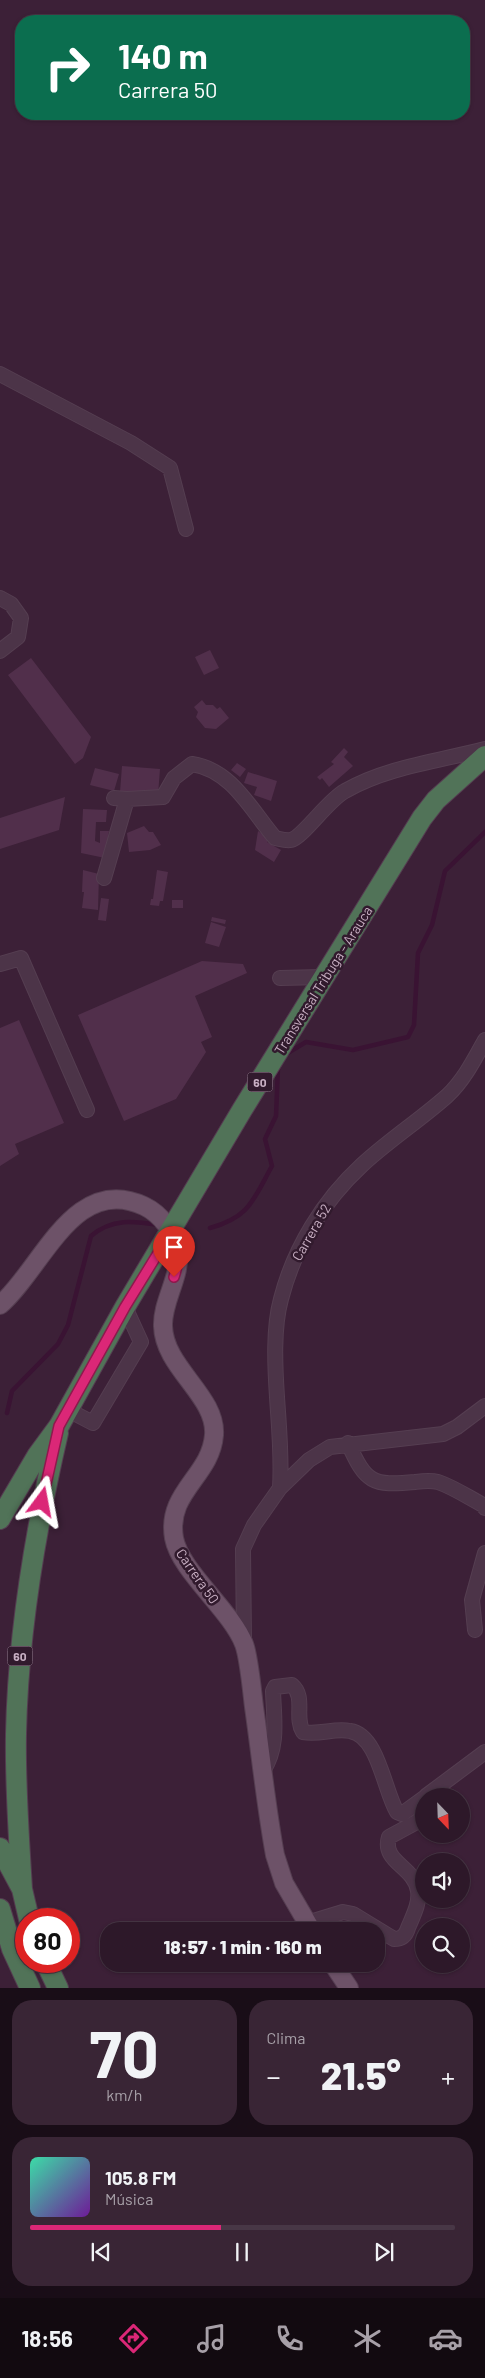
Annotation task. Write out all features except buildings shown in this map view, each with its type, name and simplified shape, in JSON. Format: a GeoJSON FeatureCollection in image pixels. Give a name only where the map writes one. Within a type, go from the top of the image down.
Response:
{"type":"FeatureCollection","features":[{"type":"Feature","properties":{"kind":"highway","name":"Transversal Tribuga - Arauca"},"geometry":{"type":"LineString","coordinates":[[0,1520],[37,1456],[64,1418],[125,1307],[323,978],[422,818],[436,800],[485,756]]}},
{"type":"Feature","properties":{"kind":"highway","name":"Transversal Tribuga - Arauca"},"geometry":{"type":"LineString","coordinates":[[22,1889],[16,1773],[20,1656],[29,1579],[40,1512],[64,1418]]}},
{"type":"Feature","properties":{"kind":"highway"},"geometry":{"type":"LineString","coordinates":[[0,1848],[22,1889],[27,1908]]}},
{"type":"Feature","properties":{"kind":"highway"},"geometry":{"type":"LineString","coordinates":[[0,1909],[12,1948],[30,1988]]}},
{"type":"Feature","properties":{"kind":"highway"},"geometry":{"type":"LineString","coordinates":[[51,1973],[58,1988]]}},
{"type":"Feature","properties":{"kind":"main road"},"geometry":{"type":"LineString","coordinates":[[0,1304],[22,1284],[74,1215],[90,1205],[105,1200],[123,1200],[137,1203],[158,1216],[171,1232]]}},
{"type":"Feature","properties":{"kind":"main road","name":"Carrera 50"},"geometry":{"type":"LineString","coordinates":[[171,1232],[178,1249],[179,1263],[162,1326],[166,1344],[181,1372],[211,1415],[214,1434],[210,1456],[177,1504],[174,1517],[174,1540],[180,1553],[244,1644],[275,1855],[284,1883],[307,1922]]}},
{"type":"Feature","properties":{"kind":"main road"},"geometry":{"type":"LineString","coordinates":[[338,1972],[349,1988]]}},
{"type":"Feature","properties":{"kind":"street"},"geometry":{"type":"LineString","coordinates":[[0,374],[131,443],[170,468],[186,529]]}},
{"type":"Feature","properties":{"kind":"street"},"geometry":{"type":"LineString","coordinates":[[0,598],[11,604],[22,618],[18,637],[0,651]]}},
{"type":"Feature","properties":{"kind":"street"},"geometry":{"type":"LineString","coordinates":[[104,878],[121,798],[163,797],[174,778],[192,764],[204,766],[229,781],[275,838],[290,840],[302,834],[321,811],[343,792],[374,776],[485,749]]}},
{"type":"Feature","properties":{"kind":"street"},"geometry":{"type":"LineString","coordinates":[[0,964],[20,958],[87,1110]]}},
{"type":"Feature","properties":{"kind":"street"},"geometry":{"type":"LineString","coordinates":[[280,978],[323,978]]}},
{"type":"Feature","properties":{"kind":"street","name":"Carrera 52"},"geometry":{"type":"LineString","coordinates":[[280,1488],[282,1457],[277,1398],[276,1349],[280,1301],[295,1256],[335,1192],[362,1164],[447,1096],[466,1074],[485,1040]]}},
{"type":"Feature","properties":{"kind":"street"},"geometry":{"type":"LineString","coordinates":[[64,1418],[93,1423],[141,1342],[125,1307]]}},
{"type":"Feature","properties":{"kind":"street"},"geometry":{"type":"LineString","coordinates":[[244,1644],[243,1549],[254,1525],[280,1488],[319,1453],[330,1447],[348,1443],[443,1434],[457,1427],[485,1406]]}},
{"type":"Feature","properties":{"kind":"street"},"geometry":{"type":"LineString","coordinates":[[348,1443],[358,1465],[365,1474],[376,1482],[387,1484],[427,1480],[438,1482],[485,1508]]}},
{"type":"Feature","properties":{"kind":"street"},"geometry":{"type":"LineString","coordinates":[[474,1630],[472,1600],[485,1553]]}},
{"type":"Feature","properties":{"kind":"street"},"geometry":{"type":"LineString","coordinates":[[263,1771],[270,1760],[275,1743],[275,1687],[292,1684],[297,1689],[299,1696],[300,1724],[303,1732],[324,1734],[340,1729],[357,1732],[368,1741],[397,1812],[402,1814],[415,1804]]}},
{"type":"Feature","properties":{"kind":"street"},"geometry":{"type":"LineString","coordinates":[[437,1788],[485,1752]]}},
{"type":"Feature","properties":{"kind":"street"},"geometry":{"type":"LineString","coordinates":[[385,1933],[399,1939],[406,1934],[416,1910],[417,1888],[412,1874],[392,1857],[386,1845],[388,1837],[415,1823]]}},
{"type":"Feature","properties":{"kind":"street"},"geometry":{"type":"LineString","coordinates":[[321,1922],[343,1912],[352,1914],[366,1922]]}},
{"type":"Feature","properties":{"kind":"waterway"},"geometry":{"type":"LineString","coordinates":[[286,1054],[306,1042],[353,1050],[408,1037],[414,1025],[418,953],[432,925],[445,871],[485,832]]}},
{"type":"Feature","properties":{"kind":"waterway"},"geometry":{"type":"LineString","coordinates":[[210,1228],[223,1224],[242,1213],[255,1198],[272,1166],[265,1139],[276,1116],[278,1067]]}},
{"type":"Feature","properties":{"kind":"waterway"},"geometry":{"type":"LineString","coordinates":[[7,1413],[12,1391],[58,1344],[68,1325],[91,1236],[107,1226],[124,1222],[159,1225]]}},
{"type":"Feature","properties":{"kind":"route"},"geometry":{"type":"LineString","coordinates":[[42,1502],[59,1426],[125,1307],[171,1232],[178,1249],[179,1263],[174,1277]]}}]}
